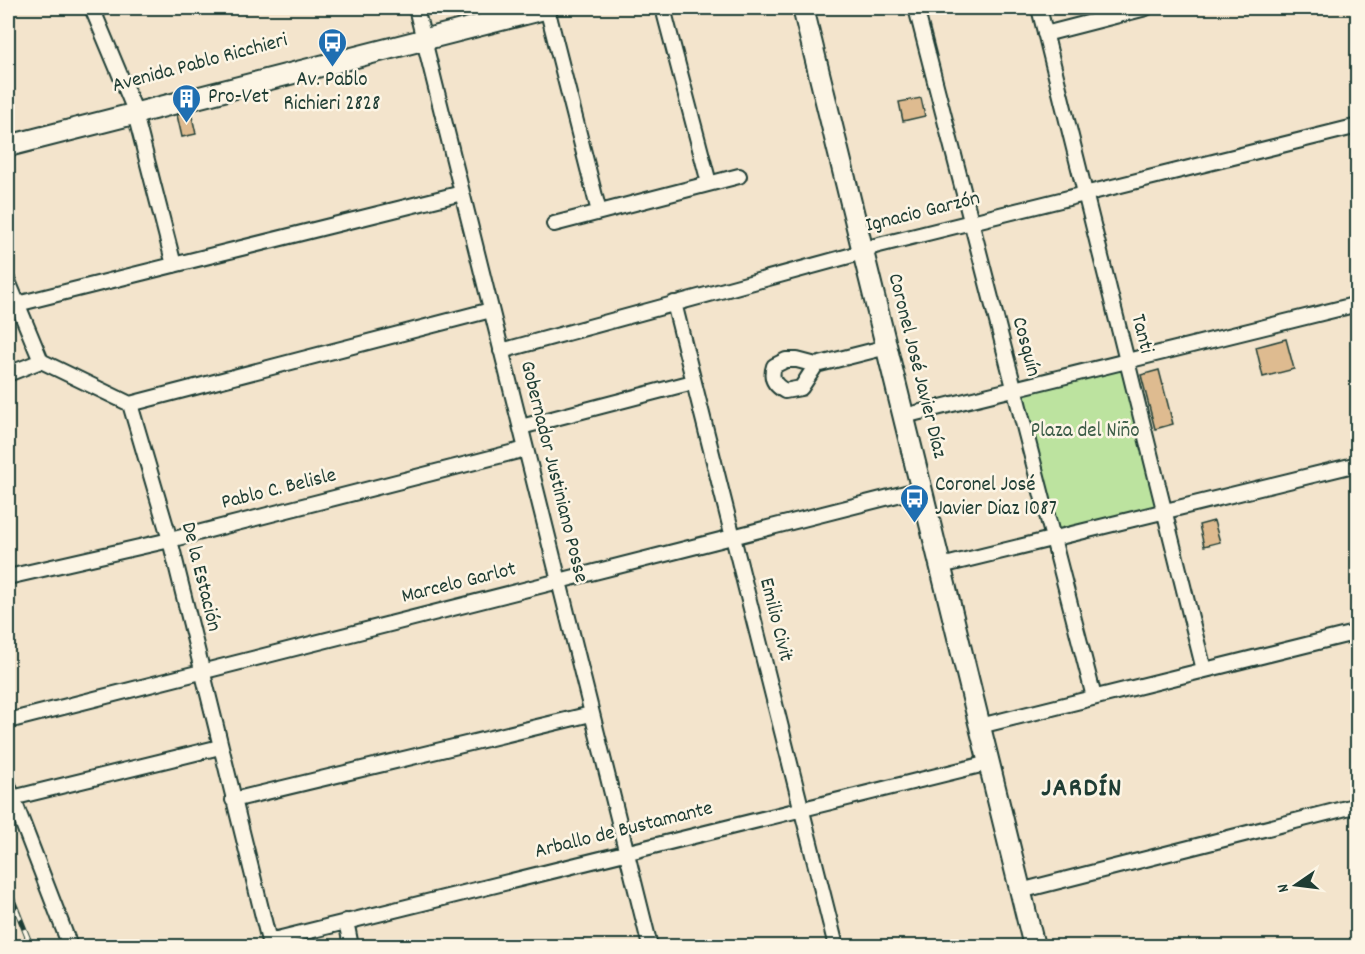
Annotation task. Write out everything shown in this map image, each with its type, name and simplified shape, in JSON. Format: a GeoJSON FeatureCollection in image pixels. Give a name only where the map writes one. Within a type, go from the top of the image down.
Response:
{"type":"FeatureCollection","features":[{"type":"Feature","properties":{"kind":"main road","name":"Avenida Pablo Ricchieri"},"geometry":{"type":"LineString","coordinates":[[423,35],[509,8]]}},
{"type":"Feature","properties":{"kind":"main road","name":"Avenida Pablo Ricchieri"},"geometry":{"type":"LineString","coordinates":[[8,146],[134,110],[423,35],[548,8]]}},
{"type":"Feature","properties":{"kind":"main road","name":"Coronel José Javier Díaz"},"geometry":{"type":"LineString","coordinates":[[803,8],[1034,946]]}},
{"type":"Feature","properties":{"kind":"main road","name":"Avenida Pablo Ricchieri"},"geometry":{"type":"LineString","coordinates":[[8,138],[134,110]]}},
{"type":"Feature","properties":{"kind":"street"},"geometry":{"type":"LineString","coordinates":[[92,8],[134,110],[174,265]]}},
{"type":"Feature","properties":{"kind":"street","name":"Gobernador Justiniano Posse"},"geometry":{"type":"LineString","coordinates":[[417,8],[650,946]]}},
{"type":"Feature","properties":{"kind":"street"},"geometry":{"type":"LineString","coordinates":[[548,8],[599,212]]}},
{"type":"Feature","properties":{"kind":"street"},"geometry":{"type":"LineString","coordinates":[[663,8],[709,183]]}},
{"type":"Feature","properties":{"kind":"street","name":"Cosquín"},"geometry":{"type":"LineString","coordinates":[[916,8],[1094,697]]}},
{"type":"Feature","properties":{"kind":"street","name":"Tanti"},"geometry":{"type":"LineString","coordinates":[[1039,8],[1204,670]]}},
{"type":"Feature","properties":{"kind":"street"},"geometry":{"type":"LineString","coordinates":[[1045,34],[1146,8]]}},
{"type":"Feature","properties":{"kind":"street","name":"Ignacio Garzón"},"geometry":{"type":"LineString","coordinates":[[501,351],[849,256],[862,249],[1358,126]]}},
{"type":"Feature","properties":{"kind":"street"},"geometry":{"type":"LineString","coordinates":[[554,224],[739,176]]}},
{"type":"Feature","properties":{"kind":"street"},"geometry":{"type":"LineString","coordinates":[[17,304],[462,193]]}},
{"type":"Feature","properties":{"kind":"street"},"geometry":{"type":"LineString","coordinates":[[8,281],[41,361],[130,404],[491,310]]}},
{"type":"Feature","properties":{"kind":"street","name":"Emilio Civit"},"geometry":{"type":"LineString","coordinates":[[674,303],[836,946]]}},
{"type":"Feature","properties":{"kind":"street"},"geometry":{"type":"LineString","coordinates":[[904,416],[1358,304]]}},
{"type":"Feature","properties":{"kind":"street"},"geometry":{"type":"LineString","coordinates":[[816,366],[887,347]]}},
{"type":"Feature","properties":{"kind":"street"},"geometry":{"type":"LineString","coordinates":[[8,374],[41,361]]}},
{"type":"Feature","properties":{"kind":"street"},"geometry":{"type":"LineString","coordinates":[[521,427],[693,382]]}},
{"type":"Feature","properties":{"kind":"street","name":"De la Estación"},"geometry":{"type":"LineString","coordinates":[[130,404],[170,540],[269,941]]}},
{"type":"Feature","properties":{"kind":"street","name":"Pablo C. Belisle"},"geometry":{"type":"LineString","coordinates":[[8,577],[170,540],[526,449]]}},
{"type":"Feature","properties":{"kind":"street"},"geometry":{"type":"LineString","coordinates":[[940,566],[1358,464]]}},
{"type":"Feature","properties":{"kind":"street","name":"Marcelo Garlot"},"geometry":{"type":"LineString","coordinates":[[8,721],[201,670],[921,489]]}},
{"type":"Feature","properties":{"kind":"street"},"geometry":{"type":"LineString","coordinates":[[980,726],[1358,632]]}},
{"type":"Feature","properties":{"kind":"street"},"geometry":{"type":"LineString","coordinates":[[233,800],[591,714]]}},
{"type":"Feature","properties":{"kind":"street"},"geometry":{"type":"LineString","coordinates":[[70,946],[10,791],[220,747]]}},
{"type":"Feature","properties":{"kind":"street","name":"Arballo de Bustamante"},"geometry":{"type":"LineString","coordinates":[[269,941],[989,763]]}},
{"type":"Feature","properties":{"kind":"street"},"geometry":{"type":"LineString","coordinates":[[1020,891],[1358,805]]}},
{"type":"Feature","properties":{"kind":"street"},"geometry":{"type":"LineString","coordinates":[[346,921],[351,946]]}},
{"type":"Feature","properties":{"kind":"green space","name":"Plaza del Niño"},"geometry":{"type":"Polygon","coordinates":[[[1126,361],[1164,512],[1053,539],[1015,388],[1126,361]]]}},
{"type":"Feature","properties":{"kind":"building"},"geometry":{"type":"Polygon","coordinates":[[[921,98],[925,116],[903,121],[899,102],[921,98]]]}},
{"type":"Feature","properties":{"kind":"building","name":"Pro-Vet"},"geometry":{"type":"Polygon","coordinates":[[[191,112],[196,134],[182,137],[177,115],[191,112]]]}},
{"type":"Feature","properties":{"kind":"building"},"geometry":{"type":"Polygon","coordinates":[[[1286,339],[1294,369],[1263,377],[1256,347],[1286,339]]]}},
{"type":"Feature","properties":{"kind":"building"},"geometry":{"type":"Polygon","coordinates":[[[1159,370],[1173,424],[1155,429],[1141,375],[1159,370]]]}},
{"type":"Feature","properties":{"kind":"building"},"geometry":{"type":"Polygon","coordinates":[[[1214,521],[1220,542],[1204,546],[1199,525],[1214,521]]]}},
{"type":"Feature","properties":{"kind":"railway"},"geometry":{"type":"LineString","coordinates":[[8,888],[31,946]]}},
{"type":"Feature","properties":{"kind":"place","name":"Av. Pablo Richieri 2828"},"geometry":{"type":"Point","coordinates":[332,68]}},
{"type":"Feature","properties":{"kind":"place","name":"Pro-Vet"},"geometry":{"type":"Point","coordinates":[187,124]}},
{"type":"Feature","properties":{"kind":"place","name":"Coronel José Javier Diaz 1087"},"geometry":{"type":"Point","coordinates":[914,524]}},
{"type":"Feature","properties":{"kind":"district","name":"JARDÍN"},"geometry":{"type":"Point","coordinates":[1082,789]}}]}
